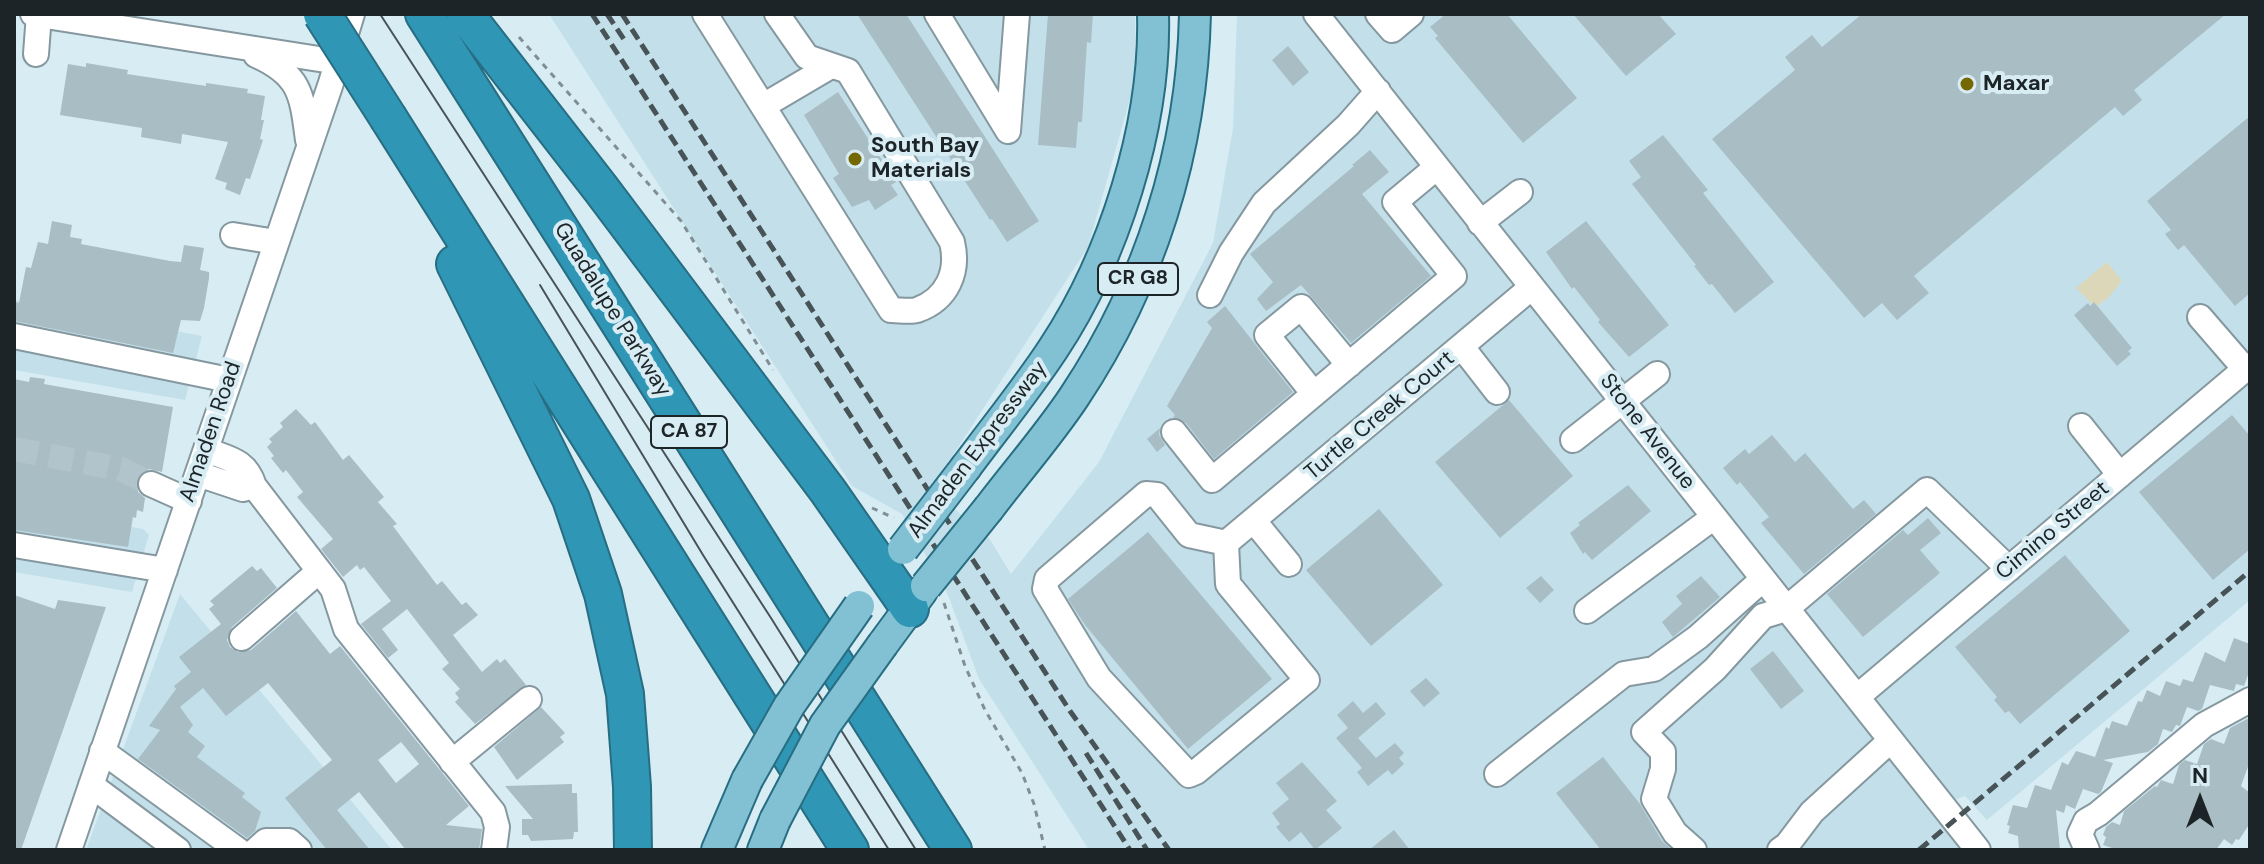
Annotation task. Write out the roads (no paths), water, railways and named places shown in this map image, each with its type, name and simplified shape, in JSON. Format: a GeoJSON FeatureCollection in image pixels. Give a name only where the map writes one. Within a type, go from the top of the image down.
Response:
{"type":"FeatureCollection","features":[{"type":"Feature","properties":{"kind":"highway"},"geometry":{"type":"LineString","coordinates":[[322,14],[850,850]]}},
{"type":"Feature","properties":{"kind":"highway","name":"Guadalupe Parkway"},"geometry":{"type":"LineString","coordinates":[[424,14],[953,850]]}},
{"type":"Feature","properties":{"kind":"highway"},"geometry":{"type":"LineString","coordinates":[[465,14],[894,560],[918,598]]}},
{"type":"Feature","properties":{"kind":"highway"},"geometry":{"type":"LineString","coordinates":[[436,194],[436,219],[448,250],[571,499],[603,594],[625,694],[633,850]]}},
{"type":"Feature","properties":{"kind":"main road","name":"Almaden Expressway"},"geometry":{"type":"LineString","coordinates":[[717,850],[747,780],[789,706],[859,606],[1054,348],[1089,285],[1114,228],[1132,168],[1147,99],[1153,14]]}},
{"type":"Feature","properties":{"kind":"main road","name":"Almaden Expressway"},"geometry":{"type":"LineString","coordinates":[[763,850],[775,820],[825,725],[883,644],[1074,397],[1122,312],[1146,261],[1166,204],[1179,153],[1194,52],[1195,14]]}},
{"type":"Feature","properties":{"kind":"street"},"geometry":{"type":"LineString","coordinates":[[36,54],[37,14],[338,62]]}},
{"type":"Feature","properties":{"kind":"street","name":"Almaden Road"},"geometry":{"type":"LineString","coordinates":[[69,850],[352,14]]}},
{"type":"Feature","properties":{"kind":"street"},"geometry":{"type":"LineString","coordinates":[[705,14],[891,310],[916,310],[940,295],[948,284],[956,260],[952,242],[848,71],[807,57],[777,14]]}},
{"type":"Feature","properties":{"kind":"street"},"geometry":{"type":"LineString","coordinates":[[937,14],[1008,131],[1017,14]]}},
{"type":"Feature","properties":{"kind":"street"},"geometry":{"type":"LineString","coordinates":[[1378,14],[1392,30],[1411,14]]}},
{"type":"Feature","properties":{"kind":"street","name":"Stone Avenue"},"geometry":{"type":"LineString","coordinates":[[1326,18],[1480,223],[1977,850]]}},
{"type":"Feature","properties":{"kind":"street"},"geometry":{"type":"LineString","coordinates":[[231,47],[281,68],[296,84],[304,108],[309,146]]}},
{"type":"Feature","properties":{"kind":"street"},"geometry":{"type":"LineString","coordinates":[[763,106],[831,66]]}},
{"type":"Feature","properties":{"kind":"street"},"geometry":{"type":"LineString","coordinates":[[1210,295],[1231,253],[1264,203],[1348,125],[1378,91]]}},
{"type":"Feature","properties":{"kind":"street"},"geometry":{"type":"LineString","coordinates":[[1174,432],[1212,480],[1454,276],[1395,202],[1437,167]]}},
{"type":"Feature","properties":{"kind":"street"},"geometry":{"type":"LineString","coordinates":[[1480,223],[1520,192]]}},
{"type":"Feature","properties":{"kind":"street"},"geometry":{"type":"LineString","coordinates":[[233,235],[276,242]]}},
{"type":"Feature","properties":{"kind":"street","name":"Turtle Creek Court"},"geometry":{"type":"LineString","coordinates":[[1226,543],[1532,287]]}},
{"type":"Feature","properties":{"kind":"street"},"geometry":{"type":"LineString","coordinates":[[1314,394],[1267,335],[1301,307],[1349,365]]}},
{"type":"Feature","properties":{"kind":"street"},"geometry":{"type":"LineString","coordinates":[[2200,317],[2245,376]]}},
{"type":"Feature","properties":{"kind":"street"},"geometry":{"type":"LineString","coordinates":[[14,336],[229,380]]}},
{"type":"Feature","properties":{"kind":"street"},"geometry":{"type":"LineString","coordinates":[[1462,347],[1497,392]]}},
{"type":"Feature","properties":{"kind":"street"},"geometry":{"type":"LineString","coordinates":[[1573,440],[1657,374]]}},
{"type":"Feature","properties":{"kind":"street","name":"Cimino Street"},"geometry":{"type":"LineString","coordinates":[[1857,697],[2120,475],[2245,376]]}},
{"type":"Feature","properties":{"kind":"street"},"geometry":{"type":"LineString","coordinates":[[2081,426],[2120,475]]}},
{"type":"Feature","properties":{"kind":"street"},"geometry":{"type":"LineString","coordinates":[[206,450],[249,470],[254,486],[337,598],[346,629],[496,819],[494,850]]}},
{"type":"Feature","properties":{"kind":"street"},"geometry":{"type":"LineString","coordinates":[[198,474],[243,489],[254,486]]}},
{"type":"Feature","properties":{"kind":"street"},"geometry":{"type":"LineString","coordinates":[[151,484],[189,501]]}},
{"type":"Feature","properties":{"kind":"street"},"geometry":{"type":"LineString","coordinates":[[1694,850],[1675,833],[1654,799],[1663,769],[1663,752],[1644,732],[1715,669],[1763,616],[1786,609],[1927,490],[2009,569]]}},
{"type":"Feature","properties":{"kind":"street"},"geometry":{"type":"LineString","coordinates":[[1146,494],[1157,495],[1189,535],[1226,543],[1228,584],[1307,680],[1189,775],[1182,771],[1099,678],[1045,589],[1047,579],[1146,494]]}},
{"type":"Feature","properties":{"kind":"street"},"geometry":{"type":"LineString","coordinates":[[1587,611],[1714,517]]}},
{"type":"Feature","properties":{"kind":"street"},"geometry":{"type":"LineString","coordinates":[[1254,521],[1289,564]]}},
{"type":"Feature","properties":{"kind":"street"},"geometry":{"type":"LineString","coordinates":[[14,545],[165,570]]}},
{"type":"Feature","properties":{"kind":"street"},"geometry":{"type":"LineString","coordinates":[[242,638],[319,571]]}},
{"type":"Feature","properties":{"kind":"street"},"geometry":{"type":"LineString","coordinates":[[1497,774],[1624,674],[1654,669],[1698,637],[1763,579]]}},
{"type":"Feature","properties":{"kind":"street"},"geometry":{"type":"LineString","coordinates":[[452,762],[529,699]]}},
{"type":"Feature","properties":{"kind":"street"},"geometry":{"type":"LineString","coordinates":[[2087,850],[2080,834],[2086,821],[2204,725],[2250,700]]}},
{"type":"Feature","properties":{"kind":"street"},"geometry":{"type":"LineString","coordinates":[[1780,850],[1812,812],[1891,740]]}},
{"type":"Feature","properties":{"kind":"street"},"geometry":{"type":"LineString","coordinates":[[102,751],[238,850]]}},
{"type":"Feature","properties":{"kind":"street"},"geometry":{"type":"LineString","coordinates":[[91,785],[178,850]]}},
{"type":"Feature","properties":{"kind":"street"},"geometry":{"type":"LineString","coordinates":[[256,850],[266,841],[289,841],[299,850]]}},
{"type":"Feature","properties":{"kind":"tunnel"},"geometry":{"type":"LineString","coordinates":[[14,449],[121,469],[151,484]]}},
{"type":"Feature","properties":{"kind":"tram line"},"geometry":{"type":"LineString","coordinates":[[380,14],[771,618],[916,850]]}},
{"type":"Feature","properties":{"kind":"tram line"},"geometry":{"type":"LineString","coordinates":[[540,285],[703,555],[889,850]]}},
{"type":"Feature","properties":{"kind":"railway"},"geometry":{"type":"LineString","coordinates":[[592,14],[1130,850]]}},
{"type":"Feature","properties":{"kind":"railway"},"geometry":{"type":"LineString","coordinates":[[607,14],[625,41]]}},
{"type":"Feature","properties":{"kind":"railway"},"geometry":{"type":"LineString","coordinates":[[622,14],[1070,711],[1169,850]]}},
{"type":"Feature","properties":{"kind":"railway"},"geometry":{"type":"LineString","coordinates":[[1919,850],[2250,571]]}},
{"type":"Feature","properties":{"kind":"railway"},"geometry":{"type":"LineString","coordinates":[[1086,753],[1147,850]]}},
{"type":"Feature","properties":{"kind":"place","name":"Maxar"},"geometry":{"type":"Point","coordinates":[1967,84]}},
{"type":"Feature","properties":{"kind":"place","name":"South Bay Materials"},"geometry":{"type":"Point","coordinates":[855,159]}}]}
